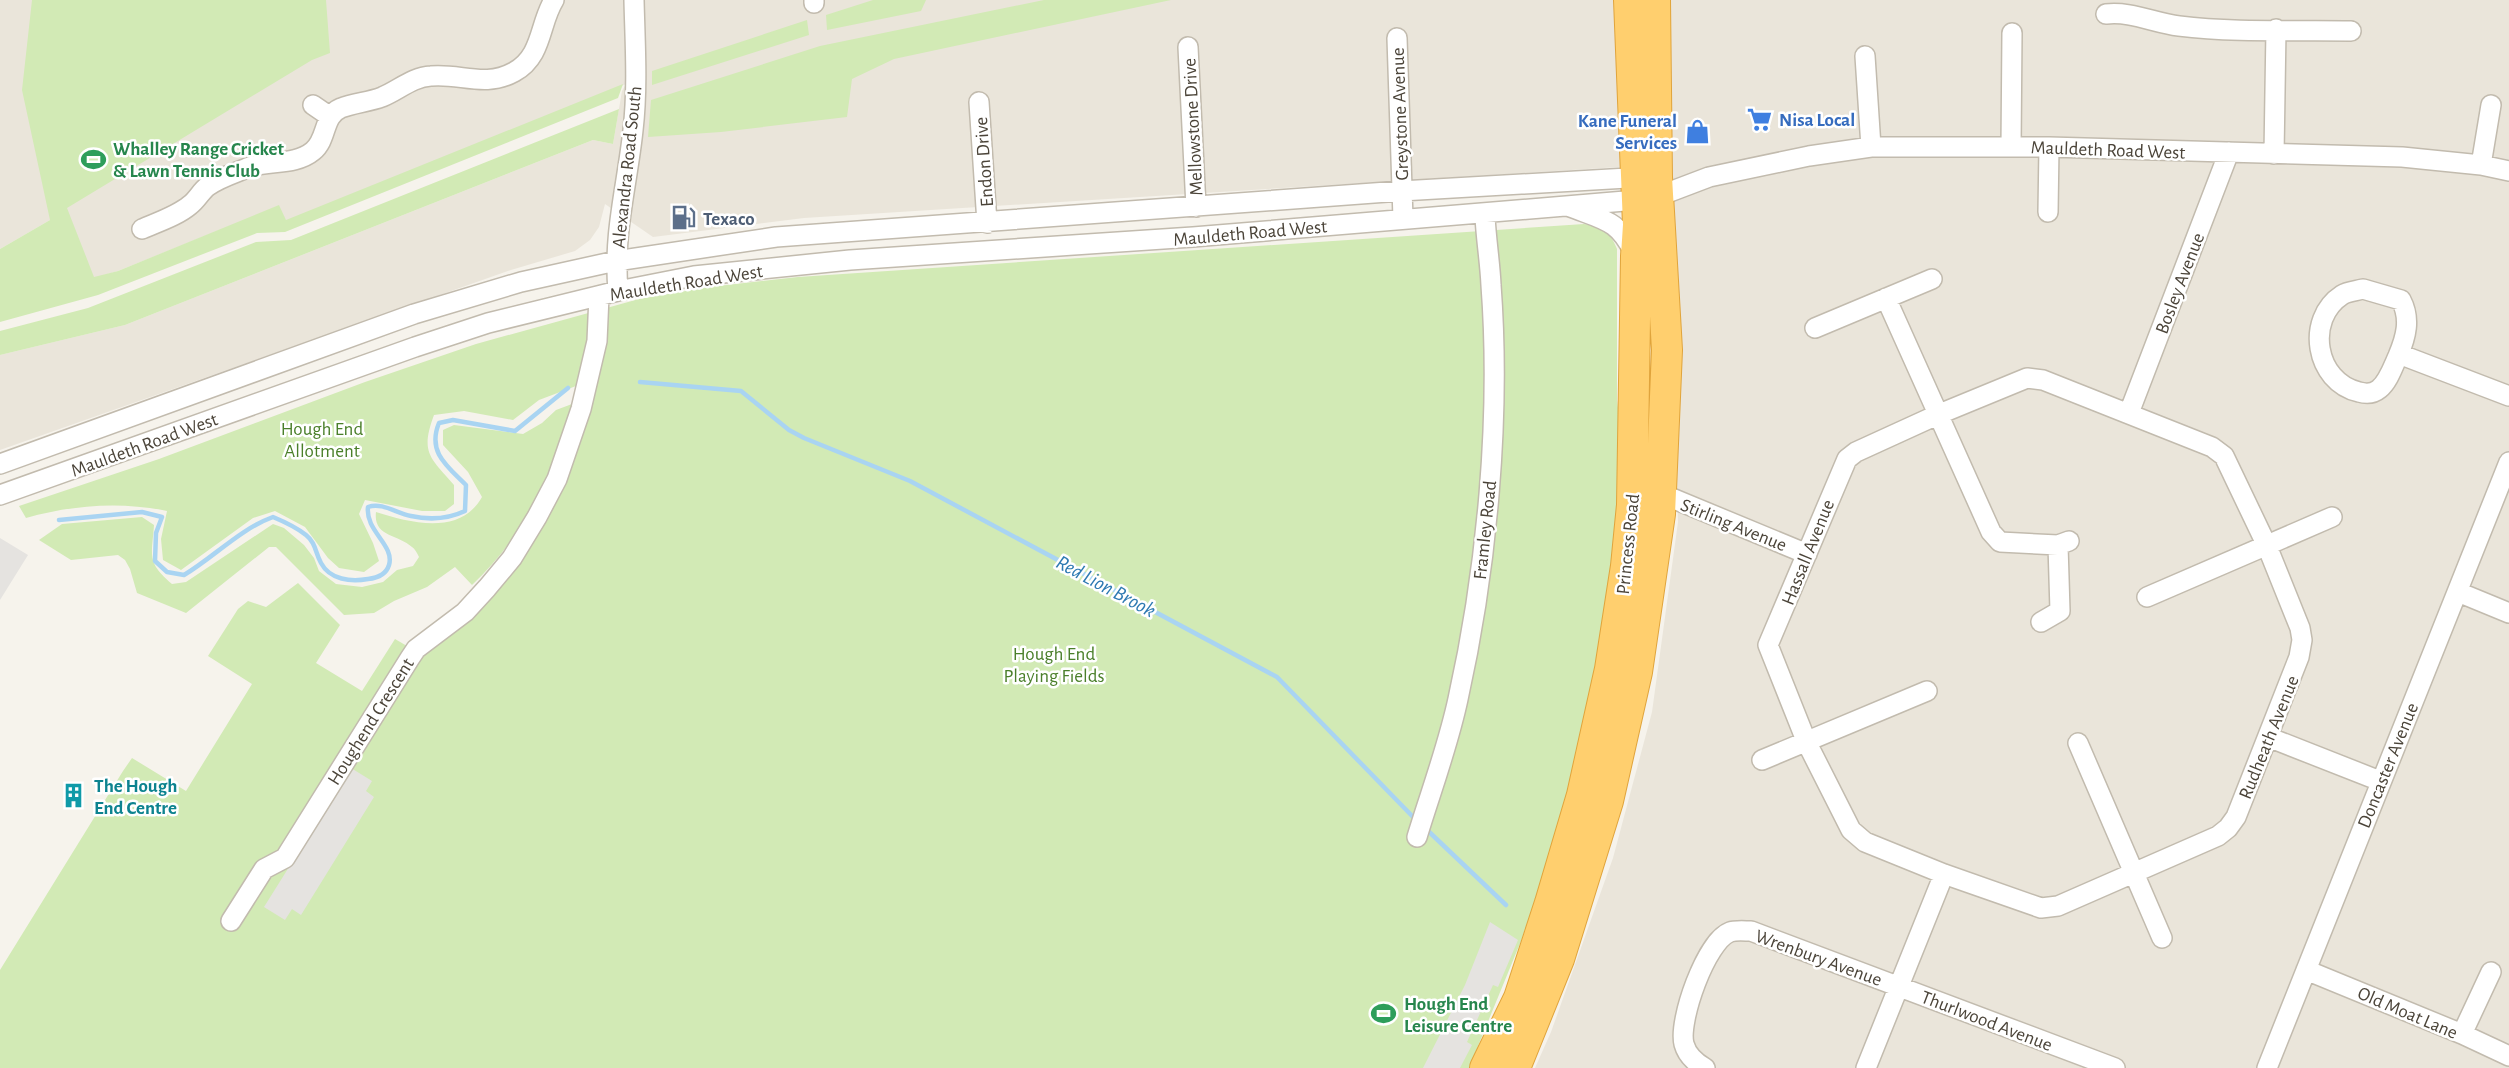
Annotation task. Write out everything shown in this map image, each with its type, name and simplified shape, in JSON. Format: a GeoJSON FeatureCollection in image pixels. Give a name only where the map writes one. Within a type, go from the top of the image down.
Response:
{"type":"FeatureCollection","features":[{"type":"Feature","properties":{"kind":"highway","name":"Princess Road"},"geometry":{"type":"LineString","coordinates":[[1515,1068],[1559,959],[1608,801],[1637,672],[1662,494],[1667,350],[1647,188],[1629,0]]}},
{"type":"Feature","properties":{"kind":"highway","name":"Princess Road"},"geometry":{"type":"LineString","coordinates":[[1485,1068],[1519,998],[1582,795],[1609,669],[1626,566],[1632,505],[1636,256],[1638,225],[1647,188],[1655,0]]}},
{"type":"Feature","properties":{"kind":"street"},"geometry":{"type":"LineString","coordinates":[[142,229],[191,205],[210,185],[268,162],[302,158],[314,150],[323,137],[329,117],[340,109],[384,96],[416,78],[432,75],[485,80],[515,72],[528,62],[536,50],[541,39],[542,23],[554,0]]}},
{"type":"Feature","properties":{"kind":"street","name":"Alexandra Road South"},"geometry":{"type":"LineString","coordinates":[[608,293],[634,126],[634,0]]}},
{"type":"Feature","properties":{"kind":"street"},"geometry":{"type":"LineString","coordinates":[[2116,9],[2177,26],[2351,31]]}},
{"type":"Feature","properties":{"kind":"street"},"geometry":{"type":"LineString","coordinates":[[2273,154],[2276,29]]}},
{"type":"Feature","properties":{"kind":"street"},"geometry":{"type":"LineString","coordinates":[[2011,147],[2012,33]]}},
{"type":"Feature","properties":{"kind":"street","name":"Greystone Avenue"},"geometry":{"type":"LineString","coordinates":[[1397,37],[1401,191]]}},
{"type":"Feature","properties":{"kind":"street","name":"Mellowstone Drive"},"geometry":{"type":"LineString","coordinates":[[1188,47],[1196,207]]}},
{"type":"Feature","properties":{"kind":"street"},"geometry":{"type":"LineString","coordinates":[[1865,56],[1871,147]]}},
{"type":"Feature","properties":{"kind":"street","name":"Endon Drive"},"geometry":{"type":"LineString","coordinates":[[979,102],[987,223]]}},
{"type":"Feature","properties":{"kind":"street"},"geometry":{"type":"LineString","coordinates":[[313,105],[329,117]]}},
{"type":"Feature","properties":{"kind":"street"},"geometry":{"type":"LineString","coordinates":[[2481,165],[2491,105]]}},
{"type":"Feature","properties":{"kind":"street","name":"Mauldeth Road West"},"geometry":{"type":"LineString","coordinates":[[0,495],[488,323],[608,293],[694,276],[850,260],[1141,241],[1565,205],[1809,156],[1871,147],[2049,147],[2402,157],[2481,165],[2509,171]]}},
{"type":"Feature","properties":{"kind":"street"},"geometry":{"type":"LineString","coordinates":[[2048,212],[2049,147]]}},
{"type":"Feature","properties":{"kind":"street","name":"Bosley Avenue"},"geometry":{"type":"LineString","coordinates":[[2129,413],[2229,152]]}},
{"type":"Feature","properties":{"kind":"street","name":"Mauldeth Road West"},"geometry":{"type":"LineString","coordinates":[[0,464],[414,314],[521,282],[615,261],[776,237],[1401,191],[1647,188]]}},
{"type":"Feature","properties":{"kind":"street"},"geometry":{"type":"LineString","coordinates":[[1401,191],[1403,219]]}},
{"type":"Feature","properties":{"kind":"street","name":"Mauldeth Road West"},"geometry":{"type":"LineString","coordinates":[[1565,205],[1612,223],[1629,241],[1636,256]]}},
{"type":"Feature","properties":{"kind":"street","name":"Framley Road"},"geometry":{"type":"LineString","coordinates":[[1417,837],[1459,698],[1474,616],[1485,531],[1492,454],[1493,368],[1491,285],[1485,216]]}},
{"type":"Feature","properties":{"kind":"street"},"geometry":{"type":"LineString","coordinates":[[1815,328],[1932,279]]}},
{"type":"Feature","properties":{"kind":"street"},"geometry":{"type":"LineString","coordinates":[[2363,289],[2401,300],[2407,312],[2407,329],[2399,354],[2380,389],[2368,395],[2350,390],[2336,381],[2325,367],[2319,349],[2322,325],[2332,303],[2344,293],[2363,289]]}},
{"type":"Feature","properties":{"kind":"street","name":"Houghend Crescent"},"geometry":{"type":"LineString","coordinates":[[231,921],[264,869],[285,858],[416,649],[465,612],[512,558],[537,517],[556,480],[581,409],[608,293]]}},
{"type":"Feature","properties":{"kind":"street"},"geometry":{"type":"LineString","coordinates":[[1886,298],[1991,532],[2000,542],[2063,543],[2060,611],[2041,622]]}},
{"type":"Feature","properties":{"kind":"street"},"geometry":{"type":"LineString","coordinates":[[2399,354],[2509,396]]}},
{"type":"Feature","properties":{"kind":"street","name":"Hassall Avenue"},"geometry":{"type":"LineString","coordinates":[[1944,874],[1865,842],[1851,830],[1807,743],[1768,645],[1847,459],[1856,452],[2027,378],[2043,380],[2129,413]]}},
{"type":"Feature","properties":{"kind":"street","name":"Rudheath Avenue"},"geometry":{"type":"LineString","coordinates":[[1944,874],[2041,908],[2058,906],[2218,836],[2236,817],[2299,657],[2302,640],[2300,628],[2267,545],[2224,456],[2213,447],[2129,413]]}},
{"type":"Feature","properties":{"kind":"street","name":"Doncaster Avenue"},"geometry":{"type":"LineString","coordinates":[[2267,1068],[2509,462]]}},
{"type":"Feature","properties":{"kind":"street","name":"Stirling Avenue"},"geometry":{"type":"LineString","coordinates":[[1662,494],[1807,554]]}},
{"type":"Feature","properties":{"kind":"street"},"geometry":{"type":"LineString","coordinates":[[2147,597],[2332,517]]}},
{"type":"Feature","properties":{"kind":"street"},"geometry":{"type":"LineString","coordinates":[[2458,592],[2509,613]]}},
{"type":"Feature","properties":{"kind":"street"},"geometry":{"type":"LineString","coordinates":[[1762,760],[1927,691]]}},
{"type":"Feature","properties":{"kind":"street"},"geometry":{"type":"LineString","coordinates":[[2268,737],[2380,781]]}},
{"type":"Feature","properties":{"kind":"street"},"geometry":{"type":"LineString","coordinates":[[2078,743],[2162,937]]}},
{"type":"Feature","properties":{"kind":"street"},"geometry":{"type":"LineString","coordinates":[[1866,1068],[1944,874]]}},
{"type":"Feature","properties":{"kind":"street","name":"Wrenbury Avenue"},"geometry":{"type":"LineString","coordinates":[[1705,1068],[1691,1057],[1685,1048],[1684,1016],[1711,948],[1729,932],[1751,931],[1899,987]]}},
{"type":"Feature","properties":{"kind":"street","name":"Old Moat Lane"},"geometry":{"type":"LineString","coordinates":[[2306,970],[2509,1056]]}},
{"type":"Feature","properties":{"kind":"street"},"geometry":{"type":"LineString","coordinates":[[2462,1034],[2491,972]]}},
{"type":"Feature","properties":{"kind":"street","name":"Thurlwood Avenue"},"geometry":{"type":"LineString","coordinates":[[1899,987],[2071,1060],[2116,1068]]}},
{"type":"Feature","properties":{"kind":"shaded area"},"geometry":{"type":"Polygon","coordinates":[[[0,0],[2509,0],[2509,1068],[1535,1068],[1551,1032],[1613,858],[1652,712],[1678,522],[1666,164],[804,218],[653,237],[605,204],[599,227],[590,240],[575,251],[511,270],[0,450],[0,355],[125,325],[593,140],[613,144],[622,91],[626,84],[286,221],[279,206],[118,271],[94,278],[50,220],[0,249],[0,0]]]}},
{"type":"Feature","properties":{"kind":"shaded area"},"geometry":{"type":"Polygon","coordinates":[[[0,538],[28,555],[0,600],[0,538]]]}},
{"type":"Feature","properties":{"kind":"shaded area"},"geometry":{"type":"Polygon","coordinates":[[[351,768],[372,781],[366,791],[374,797],[301,915],[292,909],[285,920],[264,907],[351,768]]]}},
{"type":"Feature","properties":{"kind":"shaded area"},"geometry":{"type":"Polygon","coordinates":[[[1490,922],[1518,940],[1498,987],[1493,985],[1467,1042],[1472,1045],[1460,1068],[1423,1068],[1465,985],[1490,922]]]}},
{"type":"Feature","properties":{"kind":"green space","name":"Whalley Range Cricket & Lawn Tennis Club"},"geometry":{"type":"Polygon","coordinates":[[[32,0],[326,0],[330,53],[312,60],[67,208],[94,277],[118,271],[279,205],[286,220],[623,84],[618,98],[285,232],[257,233],[98,295],[0,322],[0,249],[50,220],[22,90],[32,0]]]}},
{"type":"Feature","properties":{"kind":"green space"},"geometry":{"type":"Polygon","coordinates":[[[873,0],[926,0],[921,11],[827,30],[826,15],[873,0]]]}},
{"type":"Feature","properties":{"kind":"green space"},"geometry":{"type":"Polygon","coordinates":[[[1044,0],[1171,0],[894,59],[852,79],[847,117],[721,132],[648,137],[651,100],[820,46],[1044,0]]]}},
{"type":"Feature","properties":{"kind":"green space"},"geometry":{"type":"Polygon","coordinates":[[[807,20],[809,35],[652,85],[652,71],[807,20]]]}},
{"type":"Feature","properties":{"kind":"green space"},"geometry":{"type":"Polygon","coordinates":[[[619,109],[613,144],[593,140],[125,325],[0,355],[0,331],[88,308],[256,242],[291,240],[619,109]]]}},
{"type":"Feature","properties":{"kind":"green space","name":"Hough End Playing Fields"},"geometry":{"type":"Polygon","coordinates":[[[1584,224],[1605,231],[1617,249],[1617,400],[1621,431],[1621,466],[1615,536],[1597,662],[1573,773],[1521,941],[1469,1068],[0,1068],[0,970],[123,771],[132,758],[186,791],[252,684],[208,656],[238,609],[248,601],[266,607],[298,583],[340,625],[316,663],[362,691],[395,639],[407,646],[458,607],[522,530],[552,476],[576,386],[539,400],[513,420],[464,411],[434,415],[428,446],[433,461],[454,485],[454,504],[445,511],[422,511],[365,500],[359,514],[379,561],[364,572],[339,568],[305,527],[275,511],[253,518],[181,570],[163,560],[161,539],[167,511],[114,505],[61,510],[26,518],[19,506],[159,459],[365,382],[476,344],[639,299],[709,287],[798,277],[1584,224]]]}},
{"type":"Feature","properties":{"kind":"green space"},"geometry":{"type":"Polygon","coordinates":[[[572,404],[556,455],[535,502],[491,566],[472,585],[455,567],[427,587],[374,613],[344,615],[276,547],[269,547],[186,613],[137,593],[130,569],[118,555],[71,560],[39,540],[62,524],[142,517],[154,525],[154,564],[172,584],[186,582],[273,524],[284,528],[304,545],[314,558],[319,571],[336,584],[362,587],[383,582],[397,570],[413,566],[419,557],[406,543],[382,531],[376,520],[376,512],[404,520],[448,522],[473,509],[482,497],[468,472],[443,445],[443,430],[454,425],[523,434],[542,423],[556,410],[572,404]]]}},
{"type":"Feature","properties":{"kind":"waterway","name":"Red Lion Brook"},"geometry":{"type":"LineString","coordinates":[[640,382],[741,391],[789,430],[910,481],[1277,677],[1416,820]]}},
{"type":"Feature","properties":{"kind":"waterway"},"geometry":{"type":"LineString","coordinates":[[59,520],[142,512],[162,517],[156,533],[155,561],[167,572],[184,575],[238,536],[273,517],[309,538],[325,569],[335,576],[348,580],[375,578],[386,571],[390,558],[371,523],[368,507],[384,507],[405,515],[425,518],[445,517],[465,511],[466,485],[446,465],[437,450],[435,442],[439,423],[453,420],[515,431],[568,388]]}},
{"type":"Feature","properties":{"kind":"waterway","name":"Red Lion Brook"},"geometry":{"type":"LineString","coordinates":[[1425,828],[1506,905]]}},
{"type":"Feature","properties":{"kind":"place","name":"Nisa Local"},"geometry":{"type":"Point","coordinates":[1759,119]}},
{"type":"Feature","properties":{"kind":"place","name":"Kane Funeral Services"},"geometry":{"type":"Point","coordinates":[1697,131]}},
{"type":"Feature","properties":{"kind":"place","name":"Whalley Range Cricket & Lawn Tennis Club"},"geometry":{"type":"Point","coordinates":[93,159]}},
{"type":"Feature","properties":{"kind":"place","name":"Texaco"},"geometry":{"type":"Point","coordinates":[683,218]}},
{"type":"Feature","properties":{"kind":"place","name":"The Hough End Centre"},"geometry":{"type":"Point","coordinates":[74,796]}},
{"type":"Feature","properties":{"kind":"place","name":"Hough End Leisure Centre"},"geometry":{"type":"Point","coordinates":[1384,1014]}},
{"type":"Feature","properties":{"kind":"park label","name":"Hough End Allotment"},"geometry":{"type":"Point","coordinates":[322,439]}}]}
